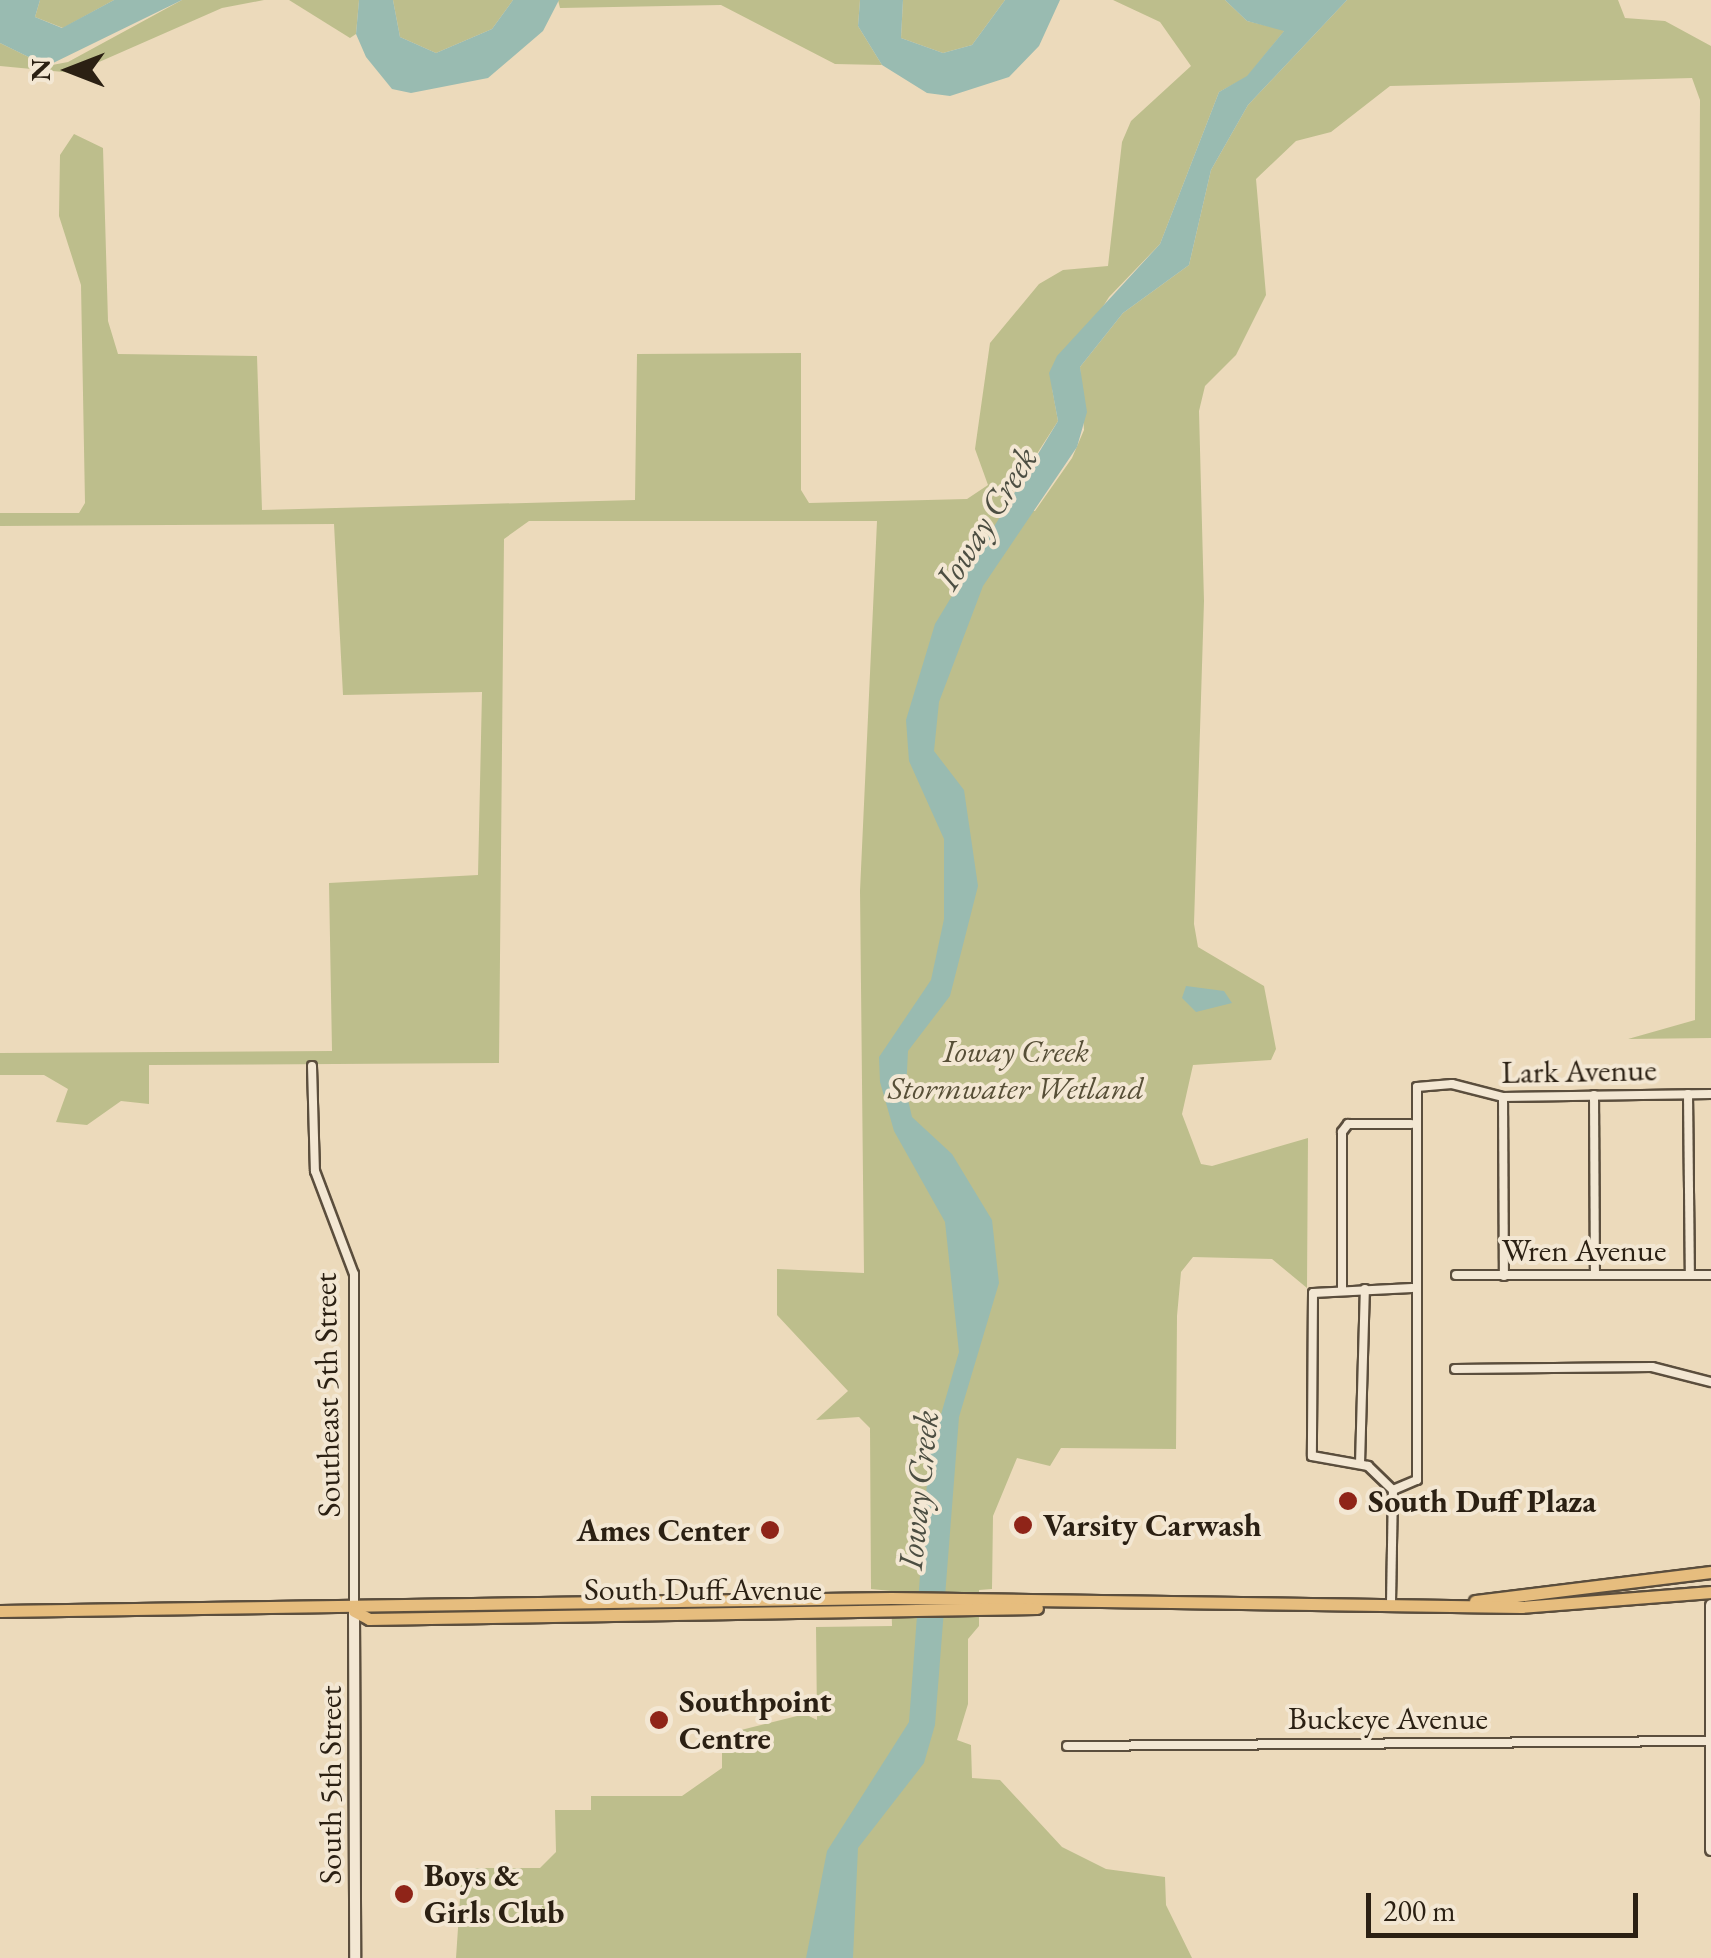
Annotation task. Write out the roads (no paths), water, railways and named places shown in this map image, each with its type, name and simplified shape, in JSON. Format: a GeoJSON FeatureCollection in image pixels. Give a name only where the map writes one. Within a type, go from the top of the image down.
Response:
{"type":"FeatureCollection","features":[{"type":"Feature","properties":{"kind":"main road","name":"South Duff Avenue"},"geometry":{"type":"LineString","coordinates":[[1466,1603],[1711,1572]]}},
{"type":"Feature","properties":{"kind":"main road","name":"South Duff Avenue"},"geometry":{"type":"LineString","coordinates":[[354,1611],[369,1603],[892,1598],[979,1598],[1055,1605],[1466,1603],[1711,1592]]}},
{"type":"Feature","properties":{"kind":"main road","name":"South Duff Avenue"},"geometry":{"type":"LineString","coordinates":[[0,1610],[354,1611],[369,1619],[979,1614],[1055,1605]]}},
{"type":"Feature","properties":{"kind":"street","name":"Southeast 5th Street"},"geometry":{"type":"LineString","coordinates":[[312,1066],[315,1171],[354,1274],[354,1611]]}},
{"type":"Feature","properties":{"kind":"street","name":"Lark Avenue"},"geometry":{"type":"LineString","coordinates":[[1411,1124],[1417,1087],[1452,1084],[1503,1097],[1711,1094]]}},
{"type":"Feature","properties":{"kind":"street"},"geometry":{"type":"LineString","coordinates":[[1688,1094],[1690,1275]]}},
{"type":"Feature","properties":{"kind":"street"},"geometry":{"type":"LineString","coordinates":[[1594,1095],[1595,1276]]}},
{"type":"Feature","properties":{"kind":"street"},"geometry":{"type":"LineString","coordinates":[[1503,1097],[1504,1276]]}},
{"type":"Feature","properties":{"kind":"street"},"geometry":{"type":"LineString","coordinates":[[1342,1289],[1342,1132],[1363,1124],[1411,1124],[1416,1480],[1392,1490]]}},
{"type":"Feature","properties":{"kind":"street","name":"Wren Avenue"},"geometry":{"type":"LineString","coordinates":[[1456,1276],[1711,1275]]}},
{"type":"Feature","properties":{"kind":"street"},"geometry":{"type":"LineString","coordinates":[[1392,1490],[1360,1464],[1312,1456],[1313,1294],[1342,1289],[1412,1288]]}},
{"type":"Feature","properties":{"kind":"street"},"geometry":{"type":"LineString","coordinates":[[1360,1464],[1365,1289]]}},
{"type":"Feature","properties":{"kind":"street"},"geometry":{"type":"LineString","coordinates":[[1456,1370],[1652,1367],[1711,1382]]}},
{"type":"Feature","properties":{"kind":"street"},"geometry":{"type":"LineString","coordinates":[[1391,1603],[1392,1490]]}},
{"type":"Feature","properties":{"kind":"street"},"geometry":{"type":"LineString","coordinates":[[1711,1605],[1711,1850]]}},
{"type":"Feature","properties":{"kind":"street","name":"South 5th Street"},"geometry":{"type":"LineString","coordinates":[[354,1611],[355,1958]]}},
{"type":"Feature","properties":{"kind":"street","name":"Buckeye Avenue"},"geometry":{"type":"LineString","coordinates":[[1067,1746],[1709,1741]]}},
{"type":"Feature","properties":{"kind":"water"},"geometry":{"type":"Polygon","coordinates":[[[0,0],[40,0],[35,17],[62,28],[114,0],[182,0],[47,66],[0,43],[0,0]]]}},
{"type":"Feature","properties":{"kind":"water"},"geometry":{"type":"Polygon","coordinates":[[[359,0],[393,0],[400,37],[436,53],[492,29],[513,0],[559,0],[543,31],[488,78],[411,93],[392,89],[366,57],[356,34],[359,0]]]}},
{"type":"Feature","properties":{"kind":"water"},"geometry":{"type":"Polygon","coordinates":[[[860,0],[903,0],[901,38],[943,53],[972,45],[1005,0],[1060,0],[1039,46],[1009,77],[950,96],[927,93],[882,65],[858,26],[860,0]]]}},
{"type":"Feature","properties":{"kind":"water","name":"Ioway Creek"},"geometry":{"type":"Polygon","coordinates":[[[1225,0],[1347,0],[1248,105],[1211,170],[1189,265],[1123,313],[1080,367],[1087,412],[1077,447],[983,586],[939,702],[934,751],[964,790],[978,886],[950,996],[908,1051],[906,1091],[912,1117],[952,1154],[992,1220],[999,1283],[959,1417],[935,1725],[924,1763],[858,1848],[853,1958],[806,1958],[827,1851],[909,1722],[929,1456],[959,1352],[945,1222],[894,1131],[880,1082],[879,1057],[931,980],[944,919],[944,839],[909,761],[906,720],[935,624],[1058,421],[1049,373],[1057,356],[1160,244],[1219,92],[1247,76],[1284,31],[1247,21],[1225,0]]]}},
{"type":"Feature","properties":{"kind":"water"},"geometry":{"type":"Polygon","coordinates":[[[1186,986],[1224,991],[1232,1003],[1196,1012],[1182,998],[1186,986]]]}},
{"type":"Feature","properties":{"kind":"place","name":"South Duff Plaza"},"geometry":{"type":"Point","coordinates":[1348,1501]}},
{"type":"Feature","properties":{"kind":"place","name":"Varsity Carwash"},"geometry":{"type":"Point","coordinates":[1023,1525]}},
{"type":"Feature","properties":{"kind":"place","name":"Ames Center"},"geometry":{"type":"Point","coordinates":[770,1530]}},
{"type":"Feature","properties":{"kind":"place","name":"Southpoint Centre"},"geometry":{"type":"Point","coordinates":[659,1720]}},
{"type":"Feature","properties":{"kind":"place","name":"Boys & Girls Club"},"geometry":{"type":"Point","coordinates":[404,1894]}},
{"type":"Feature","properties":{"kind":"park label","name":"Ioway Creek Stormwater Wetland"},"geometry":{"type":"Point","coordinates":[1016,1070]}}]}
